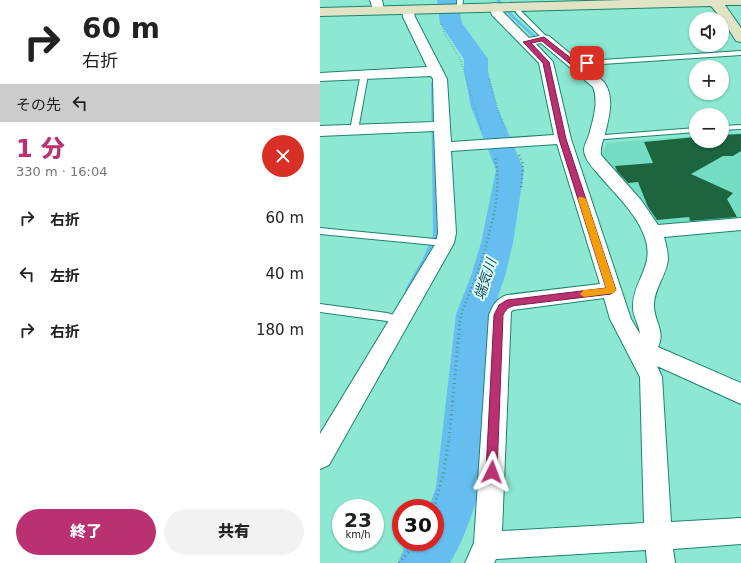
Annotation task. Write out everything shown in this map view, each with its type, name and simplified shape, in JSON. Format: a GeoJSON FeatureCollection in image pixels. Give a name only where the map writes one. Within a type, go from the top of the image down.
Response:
{"type":"FeatureCollection","features":[{"type":"Feature","properties":{"kind":"street"},"geometry":{"type":"LineString","coordinates":[[714,1],[739,33]]}},
{"type":"Feature","properties":{"kind":"street"},"geometry":{"type":"LineString","coordinates":[[320,12],[377,5],[408,9],[460,4],[516,6],[540,3],[741,1]]}},
{"type":"Feature","properties":{"kind":"street"},"geometry":{"type":"LineString","coordinates":[[495,6],[496,12],[534,41],[576,66],[597,82],[602,92],[602,110],[592,147],[595,159],[634,204],[653,232],[658,254],[658,260],[643,304],[651,341],[645,349],[637,351]]}},
{"type":"Feature","properties":{"kind":"street"},"geometry":{"type":"LineString","coordinates":[[324,444],[400,321],[445,243],[447,233],[440,79],[409,17],[408,9]]}},
{"type":"Feature","properties":{"kind":"street"},"geometry":{"type":"LineString","coordinates":[[534,41],[546,62],[563,139],[611,290],[624,327],[652,383],[658,535],[661,563]]}},
{"type":"Feature","properties":{"kind":"street"},"geometry":{"type":"LineString","coordinates":[[320,77],[437,71]]}},
{"type":"Feature","properties":{"kind":"street"},"geometry":{"type":"LineString","coordinates":[[320,131],[442,126]]}},
{"type":"Feature","properties":{"kind":"street"},"geometry":{"type":"LineString","coordinates":[[443,147],[563,139]]}},
{"type":"Feature","properties":{"kind":"street"},"geometry":{"type":"LineString","coordinates":[[653,232],[741,224]]}},
{"type":"Feature","properties":{"kind":"street"},"geometry":{"type":"LineString","coordinates":[[611,290],[507,303],[502,308],[499,315],[484,554],[658,535],[741,531]]}},
{"type":"Feature","properties":{"kind":"street"},"geometry":{"type":"LineString","coordinates":[[624,327],[642,331],[648,325]]}},
{"type":"Feature","properties":{"kind":"street"},"geometry":{"type":"LineString","coordinates":[[637,351],[653,354],[741,394]]}},
{"type":"Feature","properties":{"kind":"lane"},"geometry":{"type":"LineString","coordinates":[[516,6],[518,12],[543,36],[534,41]]}},
{"type":"Feature","properties":{"kind":"lane"},"geometry":{"type":"LineString","coordinates":[[576,66],[587,63],[741,52]]}},
{"type":"Feature","properties":{"kind":"lane"},"geometry":{"type":"LineString","coordinates":[[354,130],[364,75]]}},
{"type":"Feature","properties":{"kind":"lane"},"geometry":{"type":"LineString","coordinates":[[729,128],[741,127]]}},
{"type":"Feature","properties":{"kind":"lane"},"geometry":{"type":"LineString","coordinates":[[596,135],[605,136],[689,130]]}},
{"type":"Feature","properties":{"kind":"lane"},"geometry":{"type":"LineString","coordinates":[[320,231],[445,243]]}},
{"type":"Feature","properties":{"kind":"lane"},"geometry":{"type":"LineString","coordinates":[[320,308],[387,317],[400,321]]}},
{"type":"Feature","properties":{"kind":"path"},"geometry":{"type":"LineString","coordinates":[[438,499],[446,458],[462,312],[478,272],[497,189],[499,171],[498,162],[489,144],[461,61],[444,32],[440,20]]}},
{"type":"Feature","properties":{"kind":"path"},"geometry":{"type":"LineString","coordinates":[[399,563],[409,551]]}},
{"type":"Feature","properties":{"kind":"shaded area"},"geometry":{"type":"Polygon","coordinates":[[[741,133],[741,222],[654,227],[601,156],[607,143],[689,137],[689,148],[729,148],[729,134],[741,133]]]}},
{"type":"Feature","properties":{"kind":"building"},"geometry":{"type":"Polygon","coordinates":[[[741,134],[741,151],[733,156],[723,156],[691,174],[733,193],[727,199],[737,217],[690,221],[689,217],[657,220],[648,207],[638,182],[628,183],[617,171],[615,166],[653,163],[644,142],[689,138],[689,148],[729,148],[729,135],[741,134]]]}},
{"type":"Feature","properties":{"kind":"waterway","name":"端気川"},"geometry":{"type":"LineString","coordinates":[[422,563],[429,555],[440,536],[458,487],[474,314],[488,276],[497,243],[510,170],[484,107],[476,71],[476,59],[451,23],[447,0]]}},
{"type":"Feature","properties":{"kind":"waterway"},"geometry":{"type":"LineString","coordinates":[[498,0],[512,16],[534,36]]}},
{"type":"Feature","properties":{"kind":"waterway"},"geometry":{"type":"LineString","coordinates":[[408,290],[426,258],[436,235],[432,83]]}},
{"type":"Feature","properties":{"kind":"slow traffic"},"geometry":{"type":"LineString","coordinates":[[582,199],[611,290],[584,294]]}},
{"type":"Feature","properties":{"kind":"route"},"geometry":{"type":"LineString","coordinates":[[492,472],[499,315],[502,308],[507,303],[519,301],[611,290],[563,139],[546,62],[526,42],[544,39],[576,66],[587,63]]}}]}
